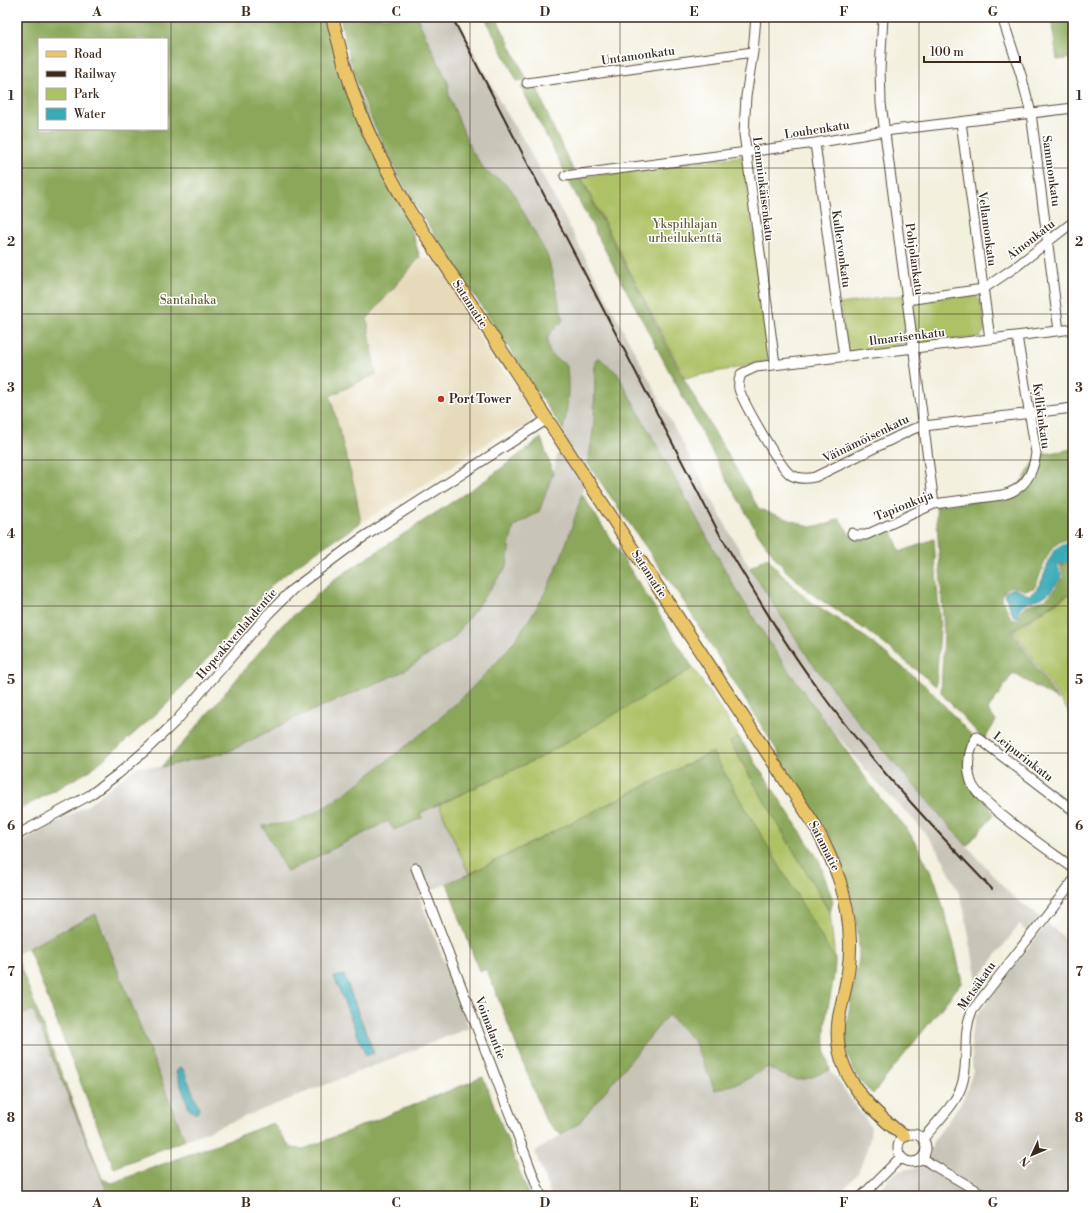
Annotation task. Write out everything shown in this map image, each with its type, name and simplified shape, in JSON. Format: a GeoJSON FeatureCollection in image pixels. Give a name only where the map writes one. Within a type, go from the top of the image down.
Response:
{"type":"FeatureCollection","features":[{"type":"Feature","properties":{"kind":"main road","name":"Satamatie"},"geometry":{"type":"LineString","coordinates":[[332,17],[341,53],[356,101],[364,122],[391,178],[428,239],[814,824],[826,846],[841,881],[849,930],[848,975],[838,1028],[838,1041],[842,1060],[850,1081],[858,1093],[879,1115],[904,1136]]}},
{"type":"Feature","properties":{"kind":"street","name":"Lemminkäisenkatu"},"geometry":{"type":"LineString","coordinates":[[756,17],[744,117],[746,152],[775,364]]}},
{"type":"Feature","properties":{"kind":"street","name":"Pohjolankatu"},"geometry":{"type":"LineString","coordinates":[[883,17],[880,76],[885,131],[934,504]]}},
{"type":"Feature","properties":{"kind":"street","name":"Sammonkatu"},"geometry":{"type":"LineString","coordinates":[[1002,17],[1021,75],[1030,113],[1049,242],[1059,331]]}},
{"type":"Feature","properties":{"kind":"street","name":"Untamonkatu"},"geometry":{"type":"LineString","coordinates":[[527,83],[753,52]]}},
{"type":"Feature","properties":{"kind":"street","name":"Louhenkatu"},"geometry":{"type":"LineString","coordinates":[[565,176],[815,143],[885,131],[1073,108]]}},
{"type":"Feature","properties":{"kind":"street","name":"Vellamonkatu"},"geometry":{"type":"LineString","coordinates":[[961,122],[990,340]]}},
{"type":"Feature","properties":{"kind":"street","name":"Kullervonkatu"},"geometry":{"type":"LineString","coordinates":[[815,143],[844,357]]}},
{"type":"Feature","properties":{"kind":"street","name":"Ainonkatu"},"geometry":{"type":"LineString","coordinates":[[983,289],[1049,242],[1073,222]]}},
{"type":"Feature","properties":{"kind":"street"},"geometry":{"type":"LineString","coordinates":[[907,300],[983,289]]}},
{"type":"Feature","properties":{"kind":"street","name":"Ilmarisenkatu"},"geometry":{"type":"LineString","coordinates":[[745,371],[775,364],[990,340],[1073,329]]}},
{"type":"Feature","properties":{"kind":"street","name":"Kyllikinkatu"},"geometry":{"type":"LineString","coordinates":[[1013,493],[1024,485],[1035,462],[1036,453],[1017,336]]}},
{"type":"Feature","properties":{"kind":"street","name":"Väinämöisenkatu"},"geometry":{"type":"LineString","coordinates":[[745,371],[741,374],[738,383],[744,399],[779,461],[791,474],[799,478],[815,477],[907,432],[924,426],[1073,408]]}},
{"type":"Feature","properties":{"kind":"street","name":"Hopeakivenlahdentie"},"geometry":{"type":"LineString","coordinates":[[17,835],[90,795],[118,774],[147,749],[182,715],[269,613],[293,588],[359,540],[546,420]]}},
{"type":"Feature","properties":{"kind":"street","name":"Tapionkuja"},"geometry":{"type":"LineString","coordinates":[[852,533],[855,535],[866,535],[934,504],[1013,493]]}},
{"type":"Feature","properties":{"kind":"street","name":"Leipurinkatu"},"geometry":{"type":"LineString","coordinates":[[1073,810],[977,737],[970,754],[969,772],[972,785],[997,810],[1073,868]]}},
{"type":"Feature","properties":{"kind":"street","name":"Voimalantie"},"geometry":{"type":"LineString","coordinates":[[416,868],[541,1196]]}},
{"type":"Feature","properties":{"kind":"street","name":"Metsäkatu"},"geometry":{"type":"LineString","coordinates":[[923,1139],[956,1098],[961,1088],[966,1062],[966,1028],[972,1011],[1073,881]]}},
{"type":"Feature","properties":{"kind":"street"},"geometry":{"type":"LineString","coordinates":[[915,1134],[923,1139],[926,1147],[923,1158],[915,1162],[910,1162],[901,1157],[898,1145],[904,1136],[915,1134]]}},
{"type":"Feature","properties":{"kind":"street"},"geometry":{"type":"LineString","coordinates":[[862,1196],[901,1157]]}},
{"type":"Feature","properties":{"kind":"street"},"geometry":{"type":"LineString","coordinates":[[923,1158],[930,1164],[986,1196]]}},
{"type":"Feature","properties":{"kind":"shaded area"},"geometry":{"type":"Polygon","coordinates":[[[418,17],[456,17],[500,102],[526,144],[728,530],[750,568],[812,663],[860,724],[1011,895],[1043,919],[1030,934],[1019,925],[982,974],[984,994],[977,1003],[976,975],[965,914],[960,896],[944,861],[932,842],[914,820],[878,784],[827,724],[785,666],[731,581],[617,373],[595,362],[594,425],[582,494],[568,542],[553,576],[528,621],[483,677],[450,709],[387,761],[315,813],[298,820],[263,826],[287,872],[388,820],[394,830],[422,817],[420,813],[439,805],[469,874],[419,896],[469,1028],[185,1140],[97,914],[17,954],[17,845],[89,804],[137,766],[161,767],[228,752],[295,718],[404,671],[453,639],[507,566],[514,526],[539,512],[553,473],[566,416],[562,362],[554,358],[547,344],[549,335],[553,329],[559,327],[558,302],[548,257],[511,189],[499,179],[487,173],[471,150],[449,96],[448,83],[418,17]]]}},
{"type":"Feature","properties":{"kind":"shaded area"},"geometry":{"type":"Polygon","coordinates":[[[420,257],[437,261],[466,306],[473,327],[495,362],[519,386],[535,411],[535,415],[530,423],[524,428],[494,438],[443,473],[361,523],[355,489],[330,396],[376,374],[367,319],[420,257]]]}},
{"type":"Feature","properties":{"kind":"shaded area"},"geometry":{"type":"Polygon","coordinates":[[[1047,923],[1073,945],[1073,1196],[873,1196],[893,1174],[903,1170],[920,1167],[930,1154],[933,1142],[961,1103],[968,1087],[973,1071],[971,1036],[976,1016],[1047,923]]]}},
{"type":"Feature","properties":{"kind":"shaded area"},"geometry":{"type":"Polygon","coordinates":[[[33,1009],[109,1196],[17,1196],[17,1018],[33,1009]]]}},
{"type":"Feature","properties":{"kind":"shaded area"},"geometry":{"type":"Polygon","coordinates":[[[668,1015],[694,1041],[715,1090],[742,1082],[768,1067],[787,1078],[803,1080],[830,1070],[871,1127],[869,1143],[858,1173],[841,1192],[832,1196],[551,1196],[535,1152],[578,1124],[668,1015]]]}},
{"type":"Feature","properties":{"kind":"green space","name":"Santahaka"},"geometry":{"type":"Polygon","coordinates":[[[17,17],[328,17],[405,211],[420,257],[367,319],[376,374],[330,396],[355,489],[361,523],[311,555],[274,583],[166,705],[89,771],[17,811],[17,17]]]}},
{"type":"Feature","properties":{"kind":"green space"},"geometry":{"type":"Polygon","coordinates":[[[340,17],[418,17],[448,83],[449,96],[471,150],[487,173],[499,179],[511,189],[548,257],[563,320],[548,336],[548,346],[552,355],[567,366],[568,398],[563,430],[415,205],[403,183],[369,114],[352,66],[340,17]]]}},
{"type":"Feature","properties":{"kind":"green space"},"geometry":{"type":"Polygon","coordinates":[[[485,17],[496,17],[527,80],[517,81],[485,17]]]}},
{"type":"Feature","properties":{"kind":"green space"},"geometry":{"type":"Polygon","coordinates":[[[1051,17],[1073,17],[1073,58],[1057,60],[1051,17]]]}},
{"type":"Feature","properties":{"kind":"green space"},"geometry":{"type":"Polygon","coordinates":[[[528,85],[530,88],[536,85],[551,123],[574,172],[566,174],[521,87],[528,85]]]}},
{"type":"Feature","properties":{"kind":"green space","name":"Ykspihlajan urheilukenttä"},"geometry":{"type":"Polygon","coordinates":[[[743,156],[770,356],[766,362],[685,378],[581,177],[743,156]]]}},
{"type":"Feature","properties":{"kind":"green space"},"geometry":{"type":"Polygon","coordinates":[[[580,177],[685,381],[759,509],[810,527],[829,524],[839,518],[850,535],[890,526],[900,552],[934,539],[940,630],[936,686],[873,635],[812,594],[785,570],[757,532],[722,471],[567,178],[580,177]]]}},
{"type":"Feature","properties":{"kind":"green space"},"geometry":{"type":"Polygon","coordinates":[[[973,293],[981,301],[985,330],[980,337],[920,344],[915,339],[910,305],[914,301],[973,293]]]}},
{"type":"Feature","properties":{"kind":"green space"},"geometry":{"type":"Polygon","coordinates":[[[903,295],[909,340],[905,346],[847,353],[840,304],[903,295]]]}},
{"type":"Feature","properties":{"kind":"green space"},"geometry":{"type":"Polygon","coordinates":[[[598,357],[617,373],[731,581],[757,623],[785,666],[886,806],[906,827],[936,883],[955,949],[962,982],[873,1094],[861,1081],[853,1068],[848,1054],[846,1040],[849,1010],[859,955],[853,906],[844,872],[832,841],[824,827],[789,777],[778,752],[682,599],[588,464],[594,425],[595,362],[598,357]]]}},
{"type":"Feature","properties":{"kind":"green space"},"geometry":{"type":"Polygon","coordinates":[[[541,438],[553,473],[539,512],[514,526],[507,566],[453,639],[402,672],[295,718],[228,752],[161,767],[282,625],[334,580],[487,479],[541,438]]]}},
{"type":"Feature","properties":{"kind":"green space"},"geometry":{"type":"Polygon","coordinates":[[[1073,449],[1073,538],[1063,540],[1051,550],[1034,588],[1025,590],[1011,586],[1002,593],[1002,599],[1012,620],[1019,619],[1020,613],[1024,607],[1044,600],[1052,592],[1064,576],[1060,565],[1073,563],[1073,591],[1012,630],[1058,700],[1013,673],[988,710],[996,721],[984,740],[941,693],[944,633],[936,506],[1012,496],[1039,455],[1073,449]]]}},
{"type":"Feature","properties":{"kind":"green space"},"geometry":{"type":"Polygon","coordinates":[[[582,494],[693,668],[543,756],[420,813],[422,818],[394,830],[388,821],[287,872],[263,826],[299,820],[309,816],[336,800],[434,723],[475,685],[512,644],[546,591],[560,560],[582,494]]]}},
{"type":"Feature","properties":{"kind":"green space"},"geometry":{"type":"Polygon","coordinates":[[[767,557],[779,572],[807,599],[868,639],[928,688],[973,737],[965,769],[994,814],[967,846],[861,725],[812,663],[750,568],[767,557]]]}},
{"type":"Feature","properties":{"kind":"green space"},"geometry":{"type":"Polygon","coordinates":[[[1073,592],[1073,719],[1014,630],[1073,592]]]}},
{"type":"Feature","properties":{"kind":"green space"},"geometry":{"type":"Polygon","coordinates":[[[693,668],[739,737],[730,742],[830,913],[835,960],[712,752],[469,874],[439,805],[543,756],[693,668]]]}},
{"type":"Feature","properties":{"kind":"green space"},"geometry":{"type":"Polygon","coordinates":[[[739,737],[819,860],[833,901],[830,913],[730,742],[739,737]]]}},
{"type":"Feature","properties":{"kind":"green space"},"geometry":{"type":"Polygon","coordinates":[[[712,752],[835,960],[834,978],[827,1013],[825,1036],[827,1060],[830,1070],[798,1080],[792,1079],[768,1067],[742,1082],[715,1090],[694,1041],[668,1015],[578,1124],[561,1135],[546,1121],[487,970],[479,971],[447,883],[469,874],[712,752]]]}},
{"type":"Feature","properties":{"kind":"green space"},"geometry":{"type":"Polygon","coordinates":[[[96,914],[185,1140],[114,1168],[28,948],[96,914]]]}},
{"type":"Feature","properties":{"kind":"green space"},"geometry":{"type":"Polygon","coordinates":[[[17,958],[101,1177],[33,1010],[17,1017],[17,958]]]}},
{"type":"Feature","properties":{"kind":"green space"},"geometry":{"type":"Polygon","coordinates":[[[483,1077],[529,1196],[109,1196],[102,1179],[112,1183],[273,1123],[291,1148],[304,1149],[483,1077]]]}},
{"type":"Feature","properties":{"kind":"water"},"geometry":{"type":"Polygon","coordinates":[[[1073,542],[1073,561],[1059,564],[1058,567],[1062,575],[1055,586],[1042,598],[1024,604],[1019,611],[1018,617],[1014,617],[1004,593],[1013,588],[1029,595],[1037,588],[1042,580],[1051,555],[1063,544],[1073,542]]]}},
{"type":"Feature","properties":{"kind":"water"},"geometry":{"type":"Polygon","coordinates":[[[344,975],[374,1053],[366,1056],[334,977],[344,975]]]}},
{"type":"Feature","properties":{"kind":"water"},"geometry":{"type":"Polygon","coordinates":[[[180,1067],[183,1069],[199,1107],[197,1113],[194,1113],[189,1109],[176,1072],[180,1067]]]}},
{"type":"Feature","properties":{"kind":"railway"},"geometry":{"type":"LineString","coordinates":[[452,17],[719,533],[766,611],[790,649],[836,713],[878,765],[945,840],[992,889]]}},
{"type":"Feature","properties":{"kind":"place","name":"Port Tower"},"geometry":{"type":"Point","coordinates":[441,399]}}]}
